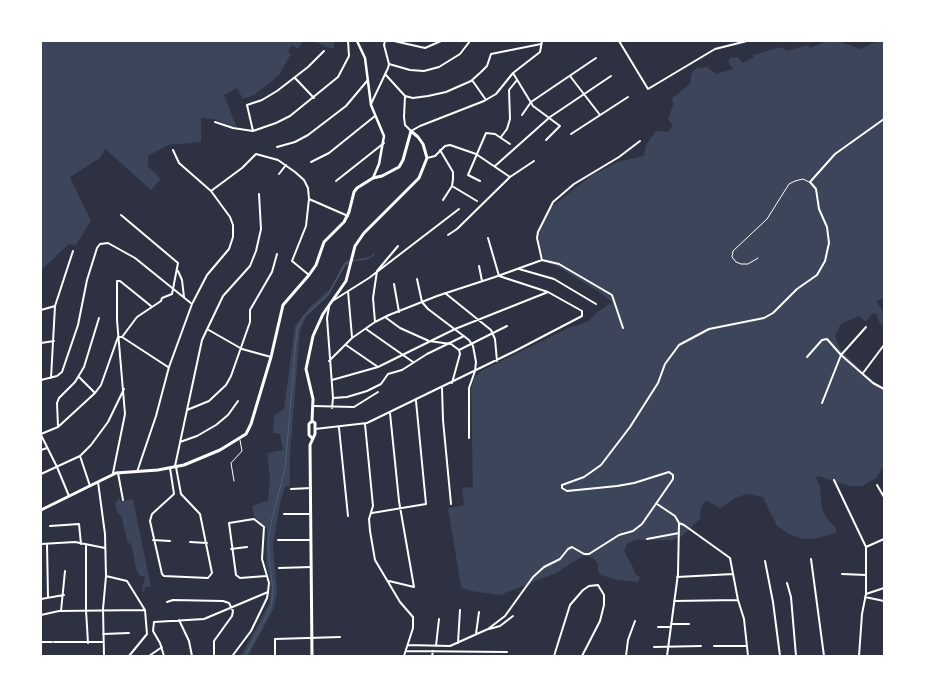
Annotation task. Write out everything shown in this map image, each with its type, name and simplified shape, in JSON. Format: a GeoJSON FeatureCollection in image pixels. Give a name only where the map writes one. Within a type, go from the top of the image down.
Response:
{"type":"FeatureCollection","features":[{"type":"Feature","properties":{"kind":"main road"},"geometry":{"type":"LineString","coordinates":[[41,510],[118,473],[175,467],[196,461],[240,439],[249,429],[270,357],[283,305],[316,265],[324,242],[348,216],[354,192],[373,178],[382,176],[399,167],[403,160],[411,131],[423,144],[427,158],[419,178],[364,233],[355,246],[346,281],[330,303],[313,336],[306,369],[313,406],[312,421],[309,424],[309,435],[312,438]]}},
{"type":"Feature","properties":{"kind":"main road"},"geometry":{"type":"LineString","coordinates":[[312,421],[315,423],[315,436],[312,438],[310,445],[312,656]]}},
{"type":"Feature","properties":{"kind":"street"},"geometry":{"type":"LineString","coordinates":[[215,122],[233,128],[253,131],[290,116],[333,83],[343,70],[349,56],[348,41]]}},
{"type":"Feature","properties":{"kind":"street"},"geometry":{"type":"LineString","coordinates":[[357,41],[364,58],[370,105],[383,131],[384,143],[379,164],[373,178]]}},
{"type":"Feature","properties":{"kind":"street"},"geometry":{"type":"LineString","coordinates":[[370,105],[389,64],[384,45],[385,41]]}},
{"type":"Feature","properties":{"kind":"street"},"geometry":{"type":"LineString","coordinates":[[394,41],[425,48],[441,41]]}},
{"type":"Feature","properties":{"kind":"street"},"geometry":{"type":"LineString","coordinates":[[389,64],[410,70],[424,71],[439,67],[460,54],[470,41]]}},
{"type":"Feature","properties":{"kind":"street"},"geometry":{"type":"LineString","coordinates":[[619,41],[648,89],[716,49],[746,41]]}},
{"type":"Feature","properties":{"kind":"street"},"geometry":{"type":"LineString","coordinates":[[385,74],[405,96],[413,98],[428,96],[446,92],[472,80],[487,66],[491,54],[497,51],[542,42],[540,52],[513,73],[496,94],[486,100],[411,131],[405,125],[405,96]]}},
{"type":"Feature","properties":{"kind":"street"},"geometry":{"type":"LineString","coordinates":[[253,131],[246,105],[262,100],[295,78],[324,51]]}},
{"type":"Feature","properties":{"kind":"street"},"geometry":{"type":"LineString","coordinates":[[522,116],[531,102],[596,58]]}},
{"type":"Feature","properties":{"kind":"street"},"geometry":{"type":"LineString","coordinates":[[513,73],[539,112],[560,126],[546,140]]}},
{"type":"Feature","properties":{"kind":"street"},"geometry":{"type":"LineString","coordinates":[[570,76],[600,115]]}},
{"type":"Feature","properties":{"kind":"street"},"geometry":{"type":"LineString","coordinates":[[495,166],[550,118],[585,96],[612,76]]}},
{"type":"Feature","properties":{"kind":"street"},"geometry":{"type":"LineString","coordinates":[[295,78],[314,98]]}},
{"type":"Feature","properties":{"kind":"street"},"geometry":{"type":"LineString","coordinates":[[277,147],[296,142],[308,134],[346,106],[368,80]]}},
{"type":"Feature","properties":{"kind":"street"},"geometry":{"type":"LineString","coordinates":[[472,80],[486,100]]}},
{"type":"Feature","properties":{"kind":"street"},"geometry":{"type":"LineString","coordinates":[[501,137],[507,130],[510,119],[509,90],[518,80]]}},
{"type":"Feature","properties":{"kind":"street"},"geometry":{"type":"LineString","coordinates":[[571,134],[628,98]]}},
{"type":"Feature","properties":{"kind":"street"},"geometry":{"type":"LineString","coordinates":[[311,162],[330,153],[375,116]]}},
{"type":"Feature","properties":{"kind":"street"},"geometry":{"type":"LineString","coordinates":[[488,630],[505,616],[533,577],[544,567],[560,559],[568,549],[572,547],[584,554],[594,553],[619,535],[633,531],[642,524],[673,479],[673,475],[669,472],[634,483],[604,487],[567,491],[562,488],[562,485],[584,477],[601,465],[617,442],[630,427],[658,383],[666,364],[679,345],[709,329],[764,318],[773,313],[797,289],[817,275],[825,261],[829,243],[827,227],[819,209],[816,189],[810,182],[834,154],[884,119]]}},
{"type":"Feature","properties":{"kind":"street"},"geometry":{"type":"LineString","coordinates":[[480,181],[468,175],[486,133],[489,132],[501,137],[510,144]]}},
{"type":"Feature","properties":{"kind":"street"},"geometry":{"type":"LineString","coordinates":[[542,260],[537,238],[538,232],[553,202],[574,184],[620,157],[640,141]]}},
{"type":"Feature","properties":{"kind":"street"},"geometry":{"type":"LineString","coordinates":[[336,181],[384,143]]}},
{"type":"Feature","properties":{"kind":"street"},"geometry":{"type":"LineString","coordinates":[[427,158],[435,156],[445,146],[450,145],[476,154],[510,177]]}},
{"type":"Feature","properties":{"kind":"street"},"geometry":{"type":"LineString","coordinates":[[137,472],[156,416],[169,367],[192,304],[207,275],[229,249],[233,237],[233,225],[230,217],[211,191],[183,167],[173,150]]}},
{"type":"Feature","properties":{"kind":"street"},"geometry":{"type":"LineString","coordinates":[[440,150],[452,172],[452,186],[443,200]]}},
{"type":"Feature","properties":{"kind":"street"},"geometry":{"type":"LineString","coordinates":[[211,191],[246,165],[256,154],[278,160],[304,180],[308,188],[309,199],[306,226],[292,261],[309,275]]}},
{"type":"Feature","properties":{"kind":"street"},"geometry":{"type":"LineString","coordinates":[[448,235],[457,229],[510,177],[534,161]]}},
{"type":"Feature","properties":{"kind":"street"},"geometry":{"type":"LineString","coordinates":[[279,174],[286,165]]}},
{"type":"Feature","properties":{"kind":"street"},"geometry":{"type":"LineString","coordinates":[[452,186],[477,201]]}},
{"type":"Feature","properties":{"kind":"street"},"geometry":{"type":"LineString","coordinates":[[170,468],[174,494],[150,518],[153,540],[164,576],[210,577],[212,574],[200,514],[181,494],[175,467],[198,353],[207,329],[223,296],[250,266],[256,251],[260,229],[259,194]]}},
{"type":"Feature","properties":{"kind":"street"},"geometry":{"type":"LineString","coordinates":[[309,199],[348,216]]}},
{"type":"Feature","properties":{"kind":"street"},"geometry":{"type":"LineString","coordinates":[[332,408],[332,380],[329,361],[327,318],[330,303],[377,272],[460,210]]}},
{"type":"Feature","properties":{"kind":"street"},"geometry":{"type":"LineString","coordinates":[[121,215],[173,257],[178,263],[171,295],[162,298],[161,301],[150,306],[137,317],[122,337]]}},
{"type":"Feature","properties":{"kind":"street"},"geometry":{"type":"LineString","coordinates":[[488,238],[499,276]]}},
{"type":"Feature","properties":{"kind":"street"},"geometry":{"type":"LineString","coordinates":[[41,380],[51,378],[62,372],[78,325],[87,280],[97,248],[100,244],[108,243],[135,258],[192,304]]}},
{"type":"Feature","properties":{"kind":"street"},"geometry":{"type":"LineString","coordinates":[[375,322],[374,298],[377,272],[398,246]]}},
{"type":"Feature","properties":{"kind":"street"},"geometry":{"type":"LineString","coordinates":[[51,378],[55,306],[73,251]]}},
{"type":"Feature","properties":{"kind":"street"},"geometry":{"type":"LineString","coordinates":[[186,410],[209,401],[226,385],[242,349],[250,322],[250,310],[272,272],[277,254]]}},
{"type":"Feature","properties":{"kind":"street"},"geometry":{"type":"LineString","coordinates":[[329,361],[352,338],[375,322],[445,293],[499,276],[545,259],[559,264],[612,295],[623,328]]}},
{"type":"Feature","properties":{"kind":"street"},"geometry":{"type":"LineString","coordinates":[[479,266],[482,281]]}},
{"type":"Feature","properties":{"kind":"street"},"geometry":{"type":"LineString","coordinates":[[518,268],[554,279],[596,304]]}},
{"type":"Feature","properties":{"kind":"street"},"geometry":{"type":"LineString","coordinates":[[177,270],[182,280],[184,298]]}},
{"type":"Feature","properties":{"kind":"street"},"geometry":{"type":"LineString","coordinates":[[315,429],[339,428],[365,424],[442,388],[582,316],[582,311],[548,292],[499,276]]}},
{"type":"Feature","properties":{"kind":"street"},"geometry":{"type":"LineString","coordinates":[[417,279],[422,302],[431,312],[464,336],[471,343],[475,353],[475,371],[469,388],[469,438]]}},
{"type":"Feature","properties":{"kind":"street"},"geometry":{"type":"LineString","coordinates":[[113,475],[124,425],[124,388],[118,337],[116,288],[119,280],[150,306]]}},
{"type":"Feature","properties":{"kind":"street"},"geometry":{"type":"LineString","coordinates":[[394,284],[399,312]]}},
{"type":"Feature","properties":{"kind":"street"},"geometry":{"type":"LineString","coordinates":[[348,291],[352,338]]}},
{"type":"Feature","properties":{"kind":"street"},"geometry":{"type":"LineString","coordinates":[[332,380],[378,367],[401,354],[455,329],[548,292]]}},
{"type":"Feature","properties":{"kind":"street"},"geometry":{"type":"LineString","coordinates":[[445,293],[492,332],[495,339],[497,360]]}},
{"type":"Feature","properties":{"kind":"street"},"geometry":{"type":"LineString","coordinates":[[41,310],[55,306]]}},
{"type":"Feature","properties":{"kind":"street"},"geometry":{"type":"LineString","coordinates":[[58,427],[58,398],[79,377],[89,356],[99,318]]}},
{"type":"Feature","properties":{"kind":"street"},"geometry":{"type":"LineString","coordinates":[[385,318],[400,328],[429,341],[451,344],[459,350],[460,354],[452,383]]}},
{"type":"Feature","properties":{"kind":"street"},"geometry":{"type":"LineString","coordinates":[[459,350],[492,332],[507,326]]}},
{"type":"Feature","properties":{"kind":"street"},"geometry":{"type":"LineString","coordinates":[[822,403],[842,355],[866,327]]}},
{"type":"Feature","properties":{"kind":"street"},"geometry":{"type":"LineString","coordinates":[[207,329],[242,349],[270,357]]}},
{"type":"Feature","properties":{"kind":"street"},"geometry":{"type":"LineString","coordinates":[[366,329],[413,362]]}},
{"type":"Feature","properties":{"kind":"street"},"geometry":{"type":"LineString","coordinates":[[333,398],[357,395],[377,386],[383,382],[386,375],[402,370],[427,354],[451,344],[464,336]]}},
{"type":"Feature","properties":{"kind":"street"},"geometry":{"type":"LineString","coordinates":[[118,337],[122,337],[169,367]]}},
{"type":"Feature","properties":{"kind":"street"},"geometry":{"type":"LineString","coordinates":[[69,496],[41,435],[58,427],[95,393],[101,385],[118,337]]}},
{"type":"Feature","properties":{"kind":"street"},"geometry":{"type":"LineString","coordinates":[[807,357],[825,338],[873,383],[884,389]]}},
{"type":"Feature","properties":{"kind":"street"},"geometry":{"type":"LineString","coordinates":[[41,343],[54,341]]}},
{"type":"Feature","properties":{"kind":"street"},"geometry":{"type":"LineString","coordinates":[[345,345],[378,367]]}},
{"type":"Feature","properties":{"kind":"street"},"geometry":{"type":"LineString","coordinates":[[863,374],[884,345]]}},
{"type":"Feature","properties":{"kind":"street"},"geometry":{"type":"LineString","coordinates":[[79,377],[95,393]]}},
{"type":"Feature","properties":{"kind":"street"},"geometry":{"type":"LineString","coordinates":[[41,474],[80,456],[91,445],[108,422],[124,388]]}},
{"type":"Feature","properties":{"kind":"street"},"geometry":{"type":"LineString","coordinates":[[442,388],[443,420],[451,504]]}},
{"type":"Feature","properties":{"kind":"street"},"geometry":{"type":"LineString","coordinates":[[313,406],[332,408],[356,406],[378,392]]}},
{"type":"Feature","properties":{"kind":"street"},"geometry":{"type":"LineString","coordinates":[[372,513],[400,510],[426,504],[416,400]]}},
{"type":"Feature","properties":{"kind":"street"},"geometry":{"type":"LineString","coordinates":[[180,442],[197,436],[216,425],[228,415],[238,401]]}},
{"type":"Feature","properties":{"kind":"street"},"geometry":{"type":"LineString","coordinates":[[388,581],[414,586],[400,510],[390,413]]}},
{"type":"Feature","properties":{"kind":"street"},"geometry":{"type":"LineString","coordinates":[[365,424],[372,506],[372,513],[369,519],[375,560],[400,602],[413,617],[413,628],[404,656]]}},
{"type":"Feature","properties":{"kind":"street"},"geometry":{"type":"LineString","coordinates":[[339,428],[348,516]]}},
{"type":"Feature","properties":{"kind":"street"},"geometry":{"type":"LineString","coordinates":[[41,450],[48,448]]}},
{"type":"Feature","properties":{"kind":"street"},"geometry":{"type":"LineString","coordinates":[[80,456],[90,486]]}},
{"type":"Feature","properties":{"kind":"street"},"geometry":{"type":"LineString","coordinates":[[118,473],[122,500]]}},
{"type":"Feature","properties":{"kind":"street"},"geometry":{"type":"LineString","coordinates":[[834,480],[866,547],[866,594],[862,614],[859,656]]}},
{"type":"Feature","properties":{"kind":"street"},"geometry":{"type":"LineString","coordinates":[[98,482],[105,548],[106,576],[103,609],[104,656]]}},
{"type":"Feature","properties":{"kind":"street"},"geometry":{"type":"LineString","coordinates":[[877,485],[884,497]]}},
{"type":"Feature","properties":{"kind":"street"},"geometry":{"type":"LineString","coordinates":[[291,489],[311,488]]}},
{"type":"Feature","properties":{"kind":"street"},"geometry":{"type":"LineString","coordinates":[[657,504],[675,516],[679,523],[677,577],[667,656]]}},
{"type":"Feature","properties":{"kind":"street"},"geometry":{"type":"LineString","coordinates":[[284,514],[311,514]]}},
{"type":"Feature","properties":{"kind":"street"},"geometry":{"type":"LineString","coordinates":[[233,655],[251,630],[267,598],[269,583],[262,559],[264,527],[254,519],[228,525],[236,575],[240,578],[266,576]]}},
{"type":"Feature","properties":{"kind":"street"},"geometry":{"type":"LineString","coordinates":[[679,523],[729,556],[738,600],[744,619],[748,656]]}},
{"type":"Feature","properties":{"kind":"street"},"geometry":{"type":"LineString","coordinates":[[50,526],[80,524],[81,544]]}},
{"type":"Feature","properties":{"kind":"street"},"geometry":{"type":"LineString","coordinates":[[647,539],[679,533]]}},
{"type":"Feature","properties":{"kind":"street"},"geometry":{"type":"LineString","coordinates":[[866,547],[884,539]]}},
{"type":"Feature","properties":{"kind":"street"},"geometry":{"type":"LineString","coordinates":[[153,540],[170,541]]}},
{"type":"Feature","properties":{"kind":"street"},"geometry":{"type":"LineString","coordinates":[[278,540],[311,540]]}},
{"type":"Feature","properties":{"kind":"street"},"geometry":{"type":"LineString","coordinates":[[41,544],[74,542],[86,546],[105,548]]}},
{"type":"Feature","properties":{"kind":"street"},"geometry":{"type":"LineString","coordinates":[[190,542],[207,543]]}},
{"type":"Feature","properties":{"kind":"street"},"geometry":{"type":"LineString","coordinates":[[47,544],[48,597]]}},
{"type":"Feature","properties":{"kind":"street"},"geometry":{"type":"LineString","coordinates":[[86,546],[86,610],[88,643]]}},
{"type":"Feature","properties":{"kind":"street"},"geometry":{"type":"LineString","coordinates":[[231,549],[247,546]]}},
{"type":"Feature","properties":{"kind":"street"},"geometry":{"type":"LineString","coordinates":[[811,559],[824,656]]}},
{"type":"Feature","properties":{"kind":"street"},"geometry":{"type":"LineString","coordinates":[[765,561],[774,602],[780,656]]}},
{"type":"Feature","properties":{"kind":"street"},"geometry":{"type":"LineString","coordinates":[[279,568],[311,567]]}},
{"type":"Feature","properties":{"kind":"street"},"geometry":{"type":"LineString","coordinates":[[62,611],[65,571]]}},
{"type":"Feature","properties":{"kind":"street"},"geometry":{"type":"LineString","coordinates":[[677,577],[733,574]]}},
{"type":"Feature","properties":{"kind":"street"},"geometry":{"type":"LineString","coordinates":[[842,574],[866,574]]}},
{"type":"Feature","properties":{"kind":"street"},"geometry":{"type":"LineString","coordinates":[[106,576],[127,581],[144,610],[147,634],[129,656]]}},
{"type":"Feature","properties":{"kind":"street"},"geometry":{"type":"LineString","coordinates":[[787,583],[790,597],[796,656]]}},
{"type":"Feature","properties":{"kind":"street"},"geometry":{"type":"LineString","coordinates":[[554,656],[565,618],[576,595],[589,586],[598,585],[604,595],[604,605],[600,620],[582,656]]}},
{"type":"Feature","properties":{"kind":"street"},"geometry":{"type":"LineString","coordinates":[[866,594],[884,588]]}},
{"type":"Feature","properties":{"kind":"street"},"geometry":{"type":"LineString","coordinates":[[164,656],[162,647],[153,631],[152,626],[156,621],[204,620],[268,592]]}},
{"type":"Feature","properties":{"kind":"street"},"geometry":{"type":"LineString","coordinates":[[41,599],[64,595]]}},
{"type":"Feature","properties":{"kind":"street"},"geometry":{"type":"LineString","coordinates":[[865,598],[884,601]]}},
{"type":"Feature","properties":{"kind":"street"},"geometry":{"type":"LineString","coordinates":[[167,602],[173,600],[223,601],[229,603],[233,611],[232,616],[214,640],[214,656]]}},
{"type":"Feature","properties":{"kind":"street"},"geometry":{"type":"LineString","coordinates":[[674,601],[738,600]]}},
{"type":"Feature","properties":{"kind":"street"},"geometry":{"type":"LineString","coordinates":[[41,615],[62,611],[103,609],[144,610]]}},
{"type":"Feature","properties":{"kind":"street"},"geometry":{"type":"LineString","coordinates":[[458,644],[460,610]]}},
{"type":"Feature","properties":{"kind":"street"},"geometry":{"type":"LineString","coordinates":[[476,635],[479,612]]}},
{"type":"Feature","properties":{"kind":"street"},"geometry":{"type":"LineString","coordinates":[[408,645],[450,646],[458,644],[500,626],[513,616]]}},
{"type":"Feature","properties":{"kind":"street"},"geometry":{"type":"LineString","coordinates":[[436,646],[439,619]]}},
{"type":"Feature","properties":{"kind":"street"},"geometry":{"type":"LineString","coordinates":[[178,620],[190,641],[192,656]]}},
{"type":"Feature","properties":{"kind":"street"},"geometry":{"type":"LineString","coordinates":[[626,656],[628,640],[634,621]]}},
{"type":"Feature","properties":{"kind":"street"},"geometry":{"type":"LineString","coordinates":[[658,627],[689,624]]}},
{"type":"Feature","properties":{"kind":"street"},"geometry":{"type":"LineString","coordinates":[[103,634],[129,634]]}},
{"type":"Feature","properties":{"kind":"street"},"geometry":{"type":"LineString","coordinates":[[275,656],[275,639],[340,637]]}},
{"type":"Feature","properties":{"kind":"street"},"geometry":{"type":"LineString","coordinates":[[41,642],[103,642]]}},
{"type":"Feature","properties":{"kind":"street"},"geometry":{"type":"LineString","coordinates":[[654,648],[701,646]]}},
{"type":"Feature","properties":{"kind":"street"},"geometry":{"type":"LineString","coordinates":[[714,646],[747,646]]}},
{"type":"Feature","properties":{"kind":"street"},"geometry":{"type":"LineString","coordinates":[[149,656],[162,647]]}},
{"type":"Feature","properties":{"kind":"street"},"geometry":{"type":"LineString","coordinates":[[406,651],[433,650],[507,652]]}},
{"type":"Feature","properties":{"kind":"street"},"geometry":{"type":"LineString","coordinates":[[432,656],[433,650]]}},
{"type":"Feature","properties":{"kind":"lane"},"geometry":{"type":"LineString","coordinates":[[758,258],[748,264],[742,264],[736,262],[732,257],[733,251],[767,219],[789,184],[803,179],[810,182]]}},
{"type":"Feature","properties":{"kind":"lane"},"geometry":{"type":"LineString","coordinates":[[234,481],[231,463],[242,451],[240,439]]}},
{"type":"Feature","properties":{"kind":"shaded area"},"geometry":{"type":"Polygon","coordinates":[[[41,41],[303,41],[298,49],[292,45],[288,52],[291,54],[279,75],[254,95],[243,99],[237,88],[224,95],[237,128],[214,119],[201,118],[201,142],[168,145],[148,156],[148,166],[161,179],[151,190],[105,149],[100,158],[70,177],[91,221],[76,245],[69,244],[41,270],[41,41]]]}},
{"type":"Feature","properties":{"kind":"shaded area"},"geometry":{"type":"Polygon","coordinates":[[[315,41],[334,41],[334,49],[324,46],[315,41]]]}},
{"type":"Feature","properties":{"kind":"shaded area"},"geometry":{"type":"Polygon","coordinates":[[[828,41],[837,41],[861,49],[877,41],[884,41],[884,298],[876,301],[884,313],[884,326],[880,324],[876,314],[873,313],[866,322],[859,316],[841,324],[835,335],[840,349],[864,373],[884,389],[884,465],[876,478],[862,486],[849,486],[818,476],[816,478],[820,487],[822,510],[828,520],[836,528],[836,533],[814,539],[803,539],[789,534],[777,526],[763,497],[746,494],[736,498],[720,508],[708,501],[704,502],[701,508],[700,519],[681,537],[671,540],[635,540],[627,544],[624,551],[634,569],[635,574],[640,577],[638,582],[617,580],[601,575],[598,571],[598,563],[592,557],[583,556],[556,573],[500,595],[471,591],[461,587],[448,508],[464,505],[462,488],[473,487],[471,390],[474,378],[481,371],[566,329],[589,321],[596,313],[612,302],[598,291],[560,268],[545,262],[539,243],[539,234],[549,211],[555,204],[592,175],[620,161],[644,156],[646,145],[656,131],[668,132],[673,126],[668,119],[673,105],[672,98],[690,84],[692,72],[697,68],[707,67],[716,74],[733,69],[728,62],[730,58],[738,57],[743,63],[754,57],[753,55],[774,49],[782,47],[786,51],[808,45],[810,48],[828,41]]]}},
{"type":"Feature","properties":{"kind":"shaded area"},"geometry":{"type":"Polygon","coordinates":[[[350,259],[350,263],[346,265],[329,295],[306,317],[300,331],[290,454],[290,485],[285,487],[280,503],[273,545],[277,593],[274,608],[248,656],[241,656],[269,604],[271,585],[266,563],[267,529],[254,516],[252,506],[268,500],[270,477],[267,453],[283,450],[280,434],[273,433],[274,416],[284,409],[295,326],[311,306],[330,289],[344,263],[350,259]]]}},
{"type":"Feature","properties":{"kind":"shaded area"},"geometry":{"type":"Polygon","coordinates":[[[119,497],[120,501],[133,499],[151,587],[146,587],[143,593],[142,585],[144,584],[145,577],[140,576],[136,569],[132,546],[127,541],[122,518],[117,512],[115,504],[119,497]]]}},
{"type":"Feature","properties":{"kind":"waterway"},"geometry":{"type":"LineString","coordinates":[[352,261],[369,258],[374,254]]}},
{"type":"Feature","properties":{"kind":"waterway"},"geometry":{"type":"LineString","coordinates":[[245,656],[271,607],[273,592],[268,544],[272,518],[285,469],[297,329],[303,317],[327,296],[345,264],[349,262]]}}]}
